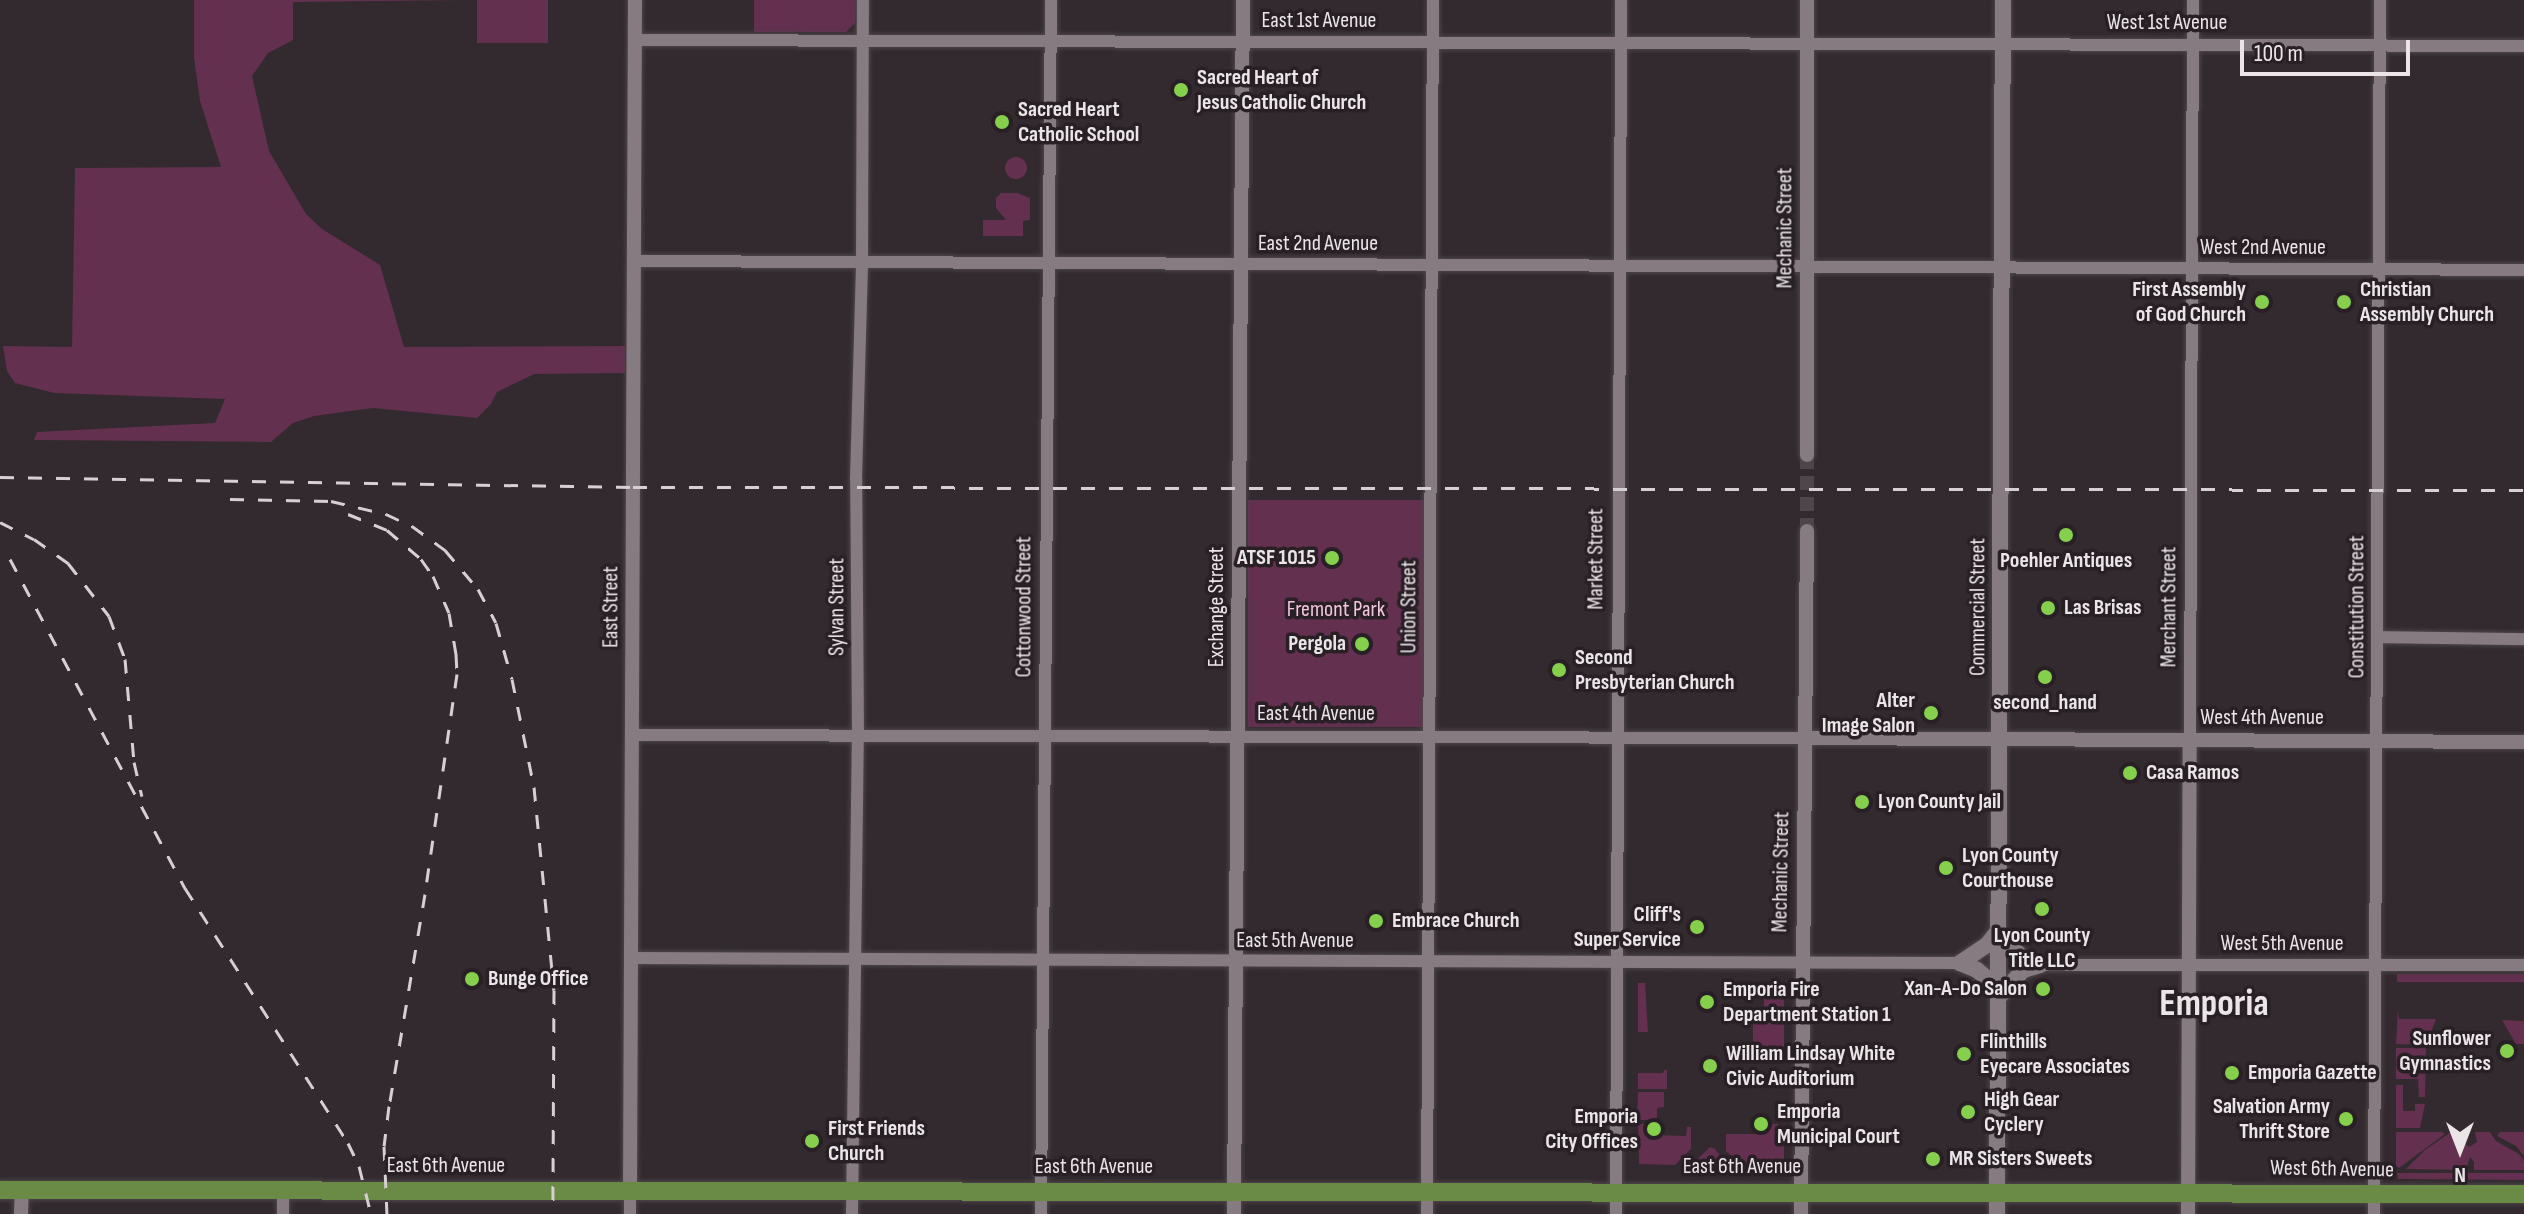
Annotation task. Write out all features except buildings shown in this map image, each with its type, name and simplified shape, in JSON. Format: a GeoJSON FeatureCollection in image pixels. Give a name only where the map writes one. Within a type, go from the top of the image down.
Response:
{"type":"FeatureCollection","features":[{"type":"Feature","properties":{"kind":"main road","name":"Commercial Street"},"geometry":{"type":"LineString","coordinates":[[1997,1214],[2003,0]]}},
{"type":"Feature","properties":{"kind":"main road"},"geometry":{"type":"LineString","coordinates":[[1960,963],[1987,945],[1998,931],[2023,959],[2040,965]]}},
{"type":"Feature","properties":{"kind":"main road"},"geometry":{"type":"LineString","coordinates":[[1960,963],[1970,966],[1990,981],[1998,998],[2023,970],[2040,965]]}},
{"type":"Feature","properties":{"kind":"main road","name":"East 6th Avenue"},"geometry":{"type":"LineString","coordinates":[[0,1190],[2188,1192]]}},
{"type":"Feature","properties":{"kind":"main road","name":"West 6th Avenue"},"geometry":{"type":"LineString","coordinates":[[2188,1192],[2524,1194]]}},
{"type":"Feature","properties":{"kind":"street","name":"East Street"},"geometry":{"type":"LineString","coordinates":[[630,1214],[635,0]]}},
{"type":"Feature","properties":{"kind":"street","name":"Sylvan Street"},"geometry":{"type":"LineString","coordinates":[[852,1214],[858,736],[856,479],[862,263],[863,0]]}},
{"type":"Feature","properties":{"kind":"street","name":"Cottonwood Street"},"geometry":{"type":"LineString","coordinates":[[1041,1214],[1051,0]]}},
{"type":"Feature","properties":{"kind":"street","name":"Exchange Street"},"geometry":{"type":"LineString","coordinates":[[1234,1214],[1243,0]]}},
{"type":"Feature","properties":{"kind":"street","name":"Union Street"},"geometry":{"type":"LineString","coordinates":[[1427,1214],[1433,0]]}},
{"type":"Feature","properties":{"kind":"street","name":"Market Street"},"geometry":{"type":"LineString","coordinates":[[1616,1214],[1615,737],[1621,0]]}},
{"type":"Feature","properties":{"kind":"street","name":"Mechanic Street"},"geometry":{"type":"LineString","coordinates":[[1807,0],[1807,455]]}},
{"type":"Feature","properties":{"kind":"street","name":"Merchant Street"},"geometry":{"type":"LineString","coordinates":[[2188,1214],[2193,0]]}},
{"type":"Feature","properties":{"kind":"street","name":"Constitution Street"},"geometry":{"type":"LineString","coordinates":[[2374,1214],[2380,0]]}},
{"type":"Feature","properties":{"kind":"street","name":"East 1st Avenue"},"geometry":{"type":"LineString","coordinates":[[635,40],[2003,43]]}},
{"type":"Feature","properties":{"kind":"street","name":"West 1st Avenue"},"geometry":{"type":"LineString","coordinates":[[2003,43],[2524,46]]}},
{"type":"Feature","properties":{"kind":"street","name":"East 2nd Avenue"},"geometry":{"type":"LineString","coordinates":[[634,261],[2002,267]]}},
{"type":"Feature","properties":{"kind":"street","name":"West 2nd Avenue"},"geometry":{"type":"LineString","coordinates":[[2002,267],[2524,270]]}},
{"type":"Feature","properties":{"kind":"street","name":"Mechanic Street"},"geometry":{"type":"LineString","coordinates":[[1801,1214],[1807,531]]}},
{"type":"Feature","properties":{"kind":"street"},"geometry":{"type":"LineString","coordinates":[[2377,637],[2524,639]]}},
{"type":"Feature","properties":{"kind":"street","name":"East 4th Avenue"},"geometry":{"type":"LineString","coordinates":[[633,735],[1999,739]]}},
{"type":"Feature","properties":{"kind":"street","name":"West 4th Avenue"},"geometry":{"type":"LineString","coordinates":[[1999,739],[2524,742]]}},
{"type":"Feature","properties":{"kind":"street","name":"East 5th Avenue"},"geometry":{"type":"LineString","coordinates":[[631,958],[1960,963]]}},
{"type":"Feature","properties":{"kind":"street","name":"West 5th Avenue"},"geometry":{"type":"LineString","coordinates":[[2040,965],[2524,965]]}},
{"type":"Feature","properties":{"kind":"street"},"geometry":{"type":"LineString","coordinates":[[21,1214],[22,1190]]}},
{"type":"Feature","properties":{"kind":"street"},"geometry":{"type":"LineString","coordinates":[[283,1190],[283,1214]]}},
{"type":"Feature","properties":{"kind":"green space"},"geometry":{"type":"Polygon","coordinates":[[[194,0],[465,0],[293,2],[293,40],[268,53],[252,76],[269,151],[306,214],[322,229],[380,265],[404,347],[625,346],[625,373],[534,374],[497,392],[491,404],[477,418],[373,408],[314,416],[293,423],[271,442],[34,440],[37,432],[215,423],[225,399],[54,393],[15,383],[7,371],[3,346],[72,347],[75,168],[221,167],[200,101],[194,58],[194,0]]]}},
{"type":"Feature","properties":{"kind":"green space"},"geometry":{"type":"Polygon","coordinates":[[[477,0],[548,0],[548,43],[477,43],[477,0]]]}},
{"type":"Feature","properties":{"kind":"green space"},"geometry":{"type":"Polygon","coordinates":[[[754,0],[856,0],[855,23],[846,32],[754,32],[754,0]]]}},
{"type":"Feature","properties":{"kind":"green space"},"geometry":{"type":"Polygon","coordinates":[[[1016,157],[1027,168],[1016,179],[1005,168],[1016,157]]]}},
{"type":"Feature","properties":{"kind":"green space"},"geometry":{"type":"Polygon","coordinates":[[[1001,193],[1017,193],[1030,198],[1030,220],[1023,221],[1023,236],[983,236],[983,220],[1006,220],[996,208],[996,198],[1001,193]]]}},
{"type":"Feature","properties":{"kind":"green space","name":"Fremont Park"},"geometry":{"type":"Polygon","coordinates":[[[1248,500],[1424,500],[1424,727],[1248,727],[1248,500]]]}},
{"type":"Feature","properties":{"kind":"green space"},"geometry":{"type":"Polygon","coordinates":[[[2397,974],[2524,974],[2524,982],[2397,982],[2397,974]]]}},
{"type":"Feature","properties":{"kind":"green space"},"geometry":{"type":"Polygon","coordinates":[[[1638,983],[1645,983],[1648,1032],[1638,1032],[1638,983]]]}},
{"type":"Feature","properties":{"kind":"green space"},"geometry":{"type":"Polygon","coordinates":[[[1757,983],[1784,983],[1784,1053],[1753,1054],[1753,1017],[1764,1017],[1764,993],[1757,993],[1757,983]]]}},
{"type":"Feature","properties":{"kind":"green space"},"geometry":{"type":"Polygon","coordinates":[[[2398,1009],[2399,1019],[2436,1019],[2426,1045],[2396,1044],[2398,1009]]]}},
{"type":"Feature","properties":{"kind":"green space"},"geometry":{"type":"Polygon","coordinates":[[[2502,1020],[2524,1021],[2524,1044],[2516,1044],[2502,1020]]]}},
{"type":"Feature","properties":{"kind":"green space"},"geometry":{"type":"Polygon","coordinates":[[[2396,1048],[2426,1048],[2425,1097],[2419,1097],[2418,1079],[2396,1079],[2396,1048]]]}},
{"type":"Feature","properties":{"kind":"green space"},"geometry":{"type":"Polygon","coordinates":[[[1667,1070],[1667,1089],[1638,1089],[1638,1073],[1663,1073],[1667,1070]]]}},
{"type":"Feature","properties":{"kind":"green space"},"geometry":{"type":"Polygon","coordinates":[[[2396,1085],[2403,1085],[2403,1111],[2415,1111],[2415,1104],[2425,1104],[2420,1128],[2396,1128],[2396,1085]]]}},
{"type":"Feature","properties":{"kind":"green space"},"geometry":{"type":"Polygon","coordinates":[[[1638,1092],[1664,1092],[1664,1107],[1657,1108],[1657,1120],[1637,1120],[1638,1092]]]}},
{"type":"Feature","properties":{"kind":"green space"},"geometry":{"type":"Polygon","coordinates":[[[1638,1124],[1657,1124],[1657,1135],[1686,1136],[1687,1127],[1691,1127],[1691,1149],[1675,1165],[1639,1164],[1638,1124]]]}},
{"type":"Feature","properties":{"kind":"green space"},"geometry":{"type":"Polygon","coordinates":[[[1763,1124],[1778,1124],[1778,1129],[1784,1129],[1784,1163],[1741,1165],[1726,1151],[1726,1134],[1762,1134],[1763,1124]]]}},
{"type":"Feature","properties":{"kind":"green space"},"geometry":{"type":"Polygon","coordinates":[[[2396,1132],[2445,1134],[2399,1168],[2396,1166],[2396,1132]]]}},
{"type":"Feature","properties":{"kind":"green space"},"geometry":{"type":"Polygon","coordinates":[[[2451,1132],[2464,1132],[2463,1142],[2469,1147],[2477,1142],[2475,1132],[2490,1132],[2496,1141],[2519,1154],[2524,1161],[2524,1170],[2474,1170],[2470,1157],[2466,1170],[2406,1169],[2425,1150],[2451,1132]]]}},
{"type":"Feature","properties":{"kind":"green space"},"geometry":{"type":"Polygon","coordinates":[[[2500,1132],[2524,1132],[2524,1156],[2516,1146],[2497,1136],[2500,1132]]]}},
{"type":"Feature","properties":{"kind":"green space"},"geometry":{"type":"Polygon","coordinates":[[[1710,1147],[1727,1164],[1693,1164],[1710,1147]]]}},
{"type":"Feature","properties":{"kind":"green space"},"geometry":{"type":"Polygon","coordinates":[[[2397,1173],[2524,1173],[2524,1180],[2398,1179],[2397,1173]]]}},
{"type":"Feature","properties":{"kind":"tunnel"},"geometry":{"type":"LineString","coordinates":[[1807,455],[1807,531]]}},
{"type":"Feature","properties":{"kind":"railway"},"geometry":{"type":"LineString","coordinates":[[0,477],[633,487],[2524,490]]}},
{"type":"Feature","properties":{"kind":"railway"},"geometry":{"type":"LineString","coordinates":[[230,499],[331,501],[386,514],[412,526],[445,550],[478,589],[496,623],[512,679],[534,787],[554,990],[553,1214]]}},
{"type":"Feature","properties":{"kind":"railway"},"geometry":{"type":"LineString","coordinates":[[348,514],[387,530],[421,559],[433,576],[449,613],[456,654],[457,674],[425,894],[384,1146],[387,1214]]}},
{"type":"Feature","properties":{"kind":"railway"},"geometry":{"type":"LineString","coordinates":[[0,522],[34,539],[68,563],[109,616],[125,659],[134,762],[142,796]]}},
{"type":"Feature","properties":{"kind":"railway"},"geometry":{"type":"LineString","coordinates":[[10,559],[185,888],[348,1143],[359,1166],[371,1214]]}},
{"type":"Feature","properties":{"kind":"place","name":"Sacred Heart of Jesus Catholic Church"},"geometry":{"type":"Point","coordinates":[1181,90]}},
{"type":"Feature","properties":{"kind":"place","name":"Sacred Heart Catholic School"},"geometry":{"type":"Point","coordinates":[1002,122]}},
{"type":"Feature","properties":{"kind":"place","name":"First Assembly of God Church"},"geometry":{"type":"Point","coordinates":[2262,302]}},
{"type":"Feature","properties":{"kind":"place","name":"Christian Assembly Church"},"geometry":{"type":"Point","coordinates":[2344,302]}},
{"type":"Feature","properties":{"kind":"place","name":"Poehler Antiques"},"geometry":{"type":"Point","coordinates":[2066,535]}},
{"type":"Feature","properties":{"kind":"place","name":"ATSF 1015"},"geometry":{"type":"Point","coordinates":[1332,558]}},
{"type":"Feature","properties":{"kind":"place","name":"Las Brisas"},"geometry":{"type":"Point","coordinates":[2048,608]}},
{"type":"Feature","properties":{"kind":"place","name":"Pergola"},"geometry":{"type":"Point","coordinates":[1362,644]}},
{"type":"Feature","properties":{"kind":"place","name":"Second Presbyterian Church"},"geometry":{"type":"Point","coordinates":[1559,670]}},
{"type":"Feature","properties":{"kind":"place","name":"second_hand"},"geometry":{"type":"Point","coordinates":[2045,677]}},
{"type":"Feature","properties":{"kind":"place","name":"Alter Image Salon"},"geometry":{"type":"Point","coordinates":[1931,713]}},
{"type":"Feature","properties":{"kind":"place","name":"Casa Ramos"},"geometry":{"type":"Point","coordinates":[2130,773]}},
{"type":"Feature","properties":{"kind":"place","name":"Lyon County Jail"},"geometry":{"type":"Point","coordinates":[1862,802]}},
{"type":"Feature","properties":{"kind":"place","name":"Lyon County Courthouse"},"geometry":{"type":"Point","coordinates":[1946,868]}},
{"type":"Feature","properties":{"kind":"place","name":"Lyon County Title LLC"},"geometry":{"type":"Point","coordinates":[2042,909]}},
{"type":"Feature","properties":{"kind":"place","name":"Embrace Church"},"geometry":{"type":"Point","coordinates":[1376,921]}},
{"type":"Feature","properties":{"kind":"place","name":"Cliff's Super Service"},"geometry":{"type":"Point","coordinates":[1697,927]}},
{"type":"Feature","properties":{"kind":"place","name":"Bunge Office"},"geometry":{"type":"Point","coordinates":[472,979]}},
{"type":"Feature","properties":{"kind":"place","name":"Xan-A-Do Salon"},"geometry":{"type":"Point","coordinates":[2043,989]}},
{"type":"Feature","properties":{"kind":"place","name":"Emporia Fire Department Station 1"},"geometry":{"type":"Point","coordinates":[1707,1002]}},
{"type":"Feature","properties":{"kind":"place","name":"Sunflower Gymnastics"},"geometry":{"type":"Point","coordinates":[2507,1051]}},
{"type":"Feature","properties":{"kind":"place","name":"Flinthills Eyecare Associates"},"geometry":{"type":"Point","coordinates":[1964,1054]}},
{"type":"Feature","properties":{"kind":"place","name":"William Lindsay White Civic Auditorium"},"geometry":{"type":"Point","coordinates":[1710,1066]}},
{"type":"Feature","properties":{"kind":"place","name":"Emporia Gazette"},"geometry":{"type":"Point","coordinates":[2232,1073]}},
{"type":"Feature","properties":{"kind":"place","name":"High Gear Cyclery"},"geometry":{"type":"Point","coordinates":[1968,1112]}},
{"type":"Feature","properties":{"kind":"place","name":"Salvation Army Thrift Store"},"geometry":{"type":"Point","coordinates":[2346,1119]}},
{"type":"Feature","properties":{"kind":"place","name":"Emporia Municipal Court"},"geometry":{"type":"Point","coordinates":[1761,1124]}},
{"type":"Feature","properties":{"kind":"place","name":"Emporia City Offices"},"geometry":{"type":"Point","coordinates":[1654,1129]}},
{"type":"Feature","properties":{"kind":"place","name":"First Friends Church"},"geometry":{"type":"Point","coordinates":[812,1141]}},
{"type":"Feature","properties":{"kind":"place","name":"MR Sisters Sweets"},"geometry":{"type":"Point","coordinates":[1933,1159]}},
{"type":"Feature","properties":{"kind":"district","name":"Emporia"},"geometry":{"type":"Point","coordinates":[2214,1004]}}]}
